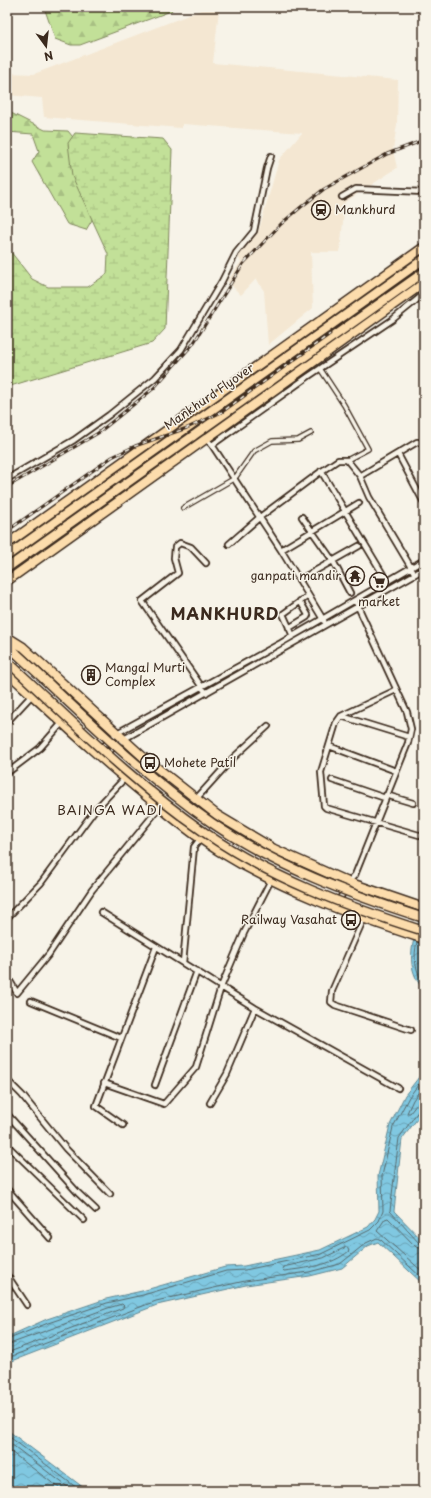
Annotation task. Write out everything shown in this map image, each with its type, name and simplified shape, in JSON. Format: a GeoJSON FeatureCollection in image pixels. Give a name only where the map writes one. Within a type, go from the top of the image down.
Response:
{"type":"FeatureCollection","features":[{"type":"Feature","properties":{"kind":"highway"},"geometry":{"type":"LineString","coordinates":[[7,544],[424,247]]}},
{"type":"Feature","properties":{"kind":"highway","name":"Mankhurd Flyover"},"geometry":{"type":"LineString","coordinates":[[7,556],[424,259]]}},
{"type":"Feature","properties":{"kind":"highway","name":"Mankhurd Flyover"},"geometry":{"type":"LineString","coordinates":[[7,568],[424,272]]}},
{"type":"Feature","properties":{"kind":"highway"},"geometry":{"type":"LineString","coordinates":[[7,580],[424,283]]}},
{"type":"Feature","properties":{"kind":"highway"},"geometry":{"type":"LineString","coordinates":[[197,445],[216,420]]}},
{"type":"Feature","properties":{"kind":"highway"},"geometry":{"type":"LineString","coordinates":[[7,638],[23,647],[121,736],[196,799],[229,823],[274,850],[348,882],[424,908]]}},
{"type":"Feature","properties":{"kind":"highway"},"geometry":{"type":"LineString","coordinates":[[7,643],[17,654],[136,763],[212,823],[270,858],[344,889],[424,918]]}},
{"type":"Feature","properties":{"kind":"highway"},"geometry":{"type":"LineString","coordinates":[[8,662],[129,773],[189,821],[223,844],[264,868],[303,885],[346,903],[424,931]]}},
{"type":"Feature","properties":{"kind":"highway"},"geometry":{"type":"LineString","coordinates":[[7,672],[98,757],[200,839],[271,880],[335,908],[424,939]]}},
{"type":"Feature","properties":{"kind":"street"},"geometry":{"type":"LineString","coordinates":[[421,7],[424,19]]}},
{"type":"Feature","properties":{"kind":"street"},"geometry":{"type":"LineString","coordinates":[[7,479],[74,440],[109,415],[155,378],[181,350],[222,281],[236,253],[254,231],[267,168],[271,156]]}},
{"type":"Feature","properties":{"kind":"street"},"geometry":{"type":"LineString","coordinates":[[342,197],[356,189],[424,192]]}},
{"type":"Feature","properties":{"kind":"street"},"geometry":{"type":"LineString","coordinates":[[212,445],[309,376],[321,370],[392,320],[424,294]]}},
{"type":"Feature","properties":{"kind":"street"},"geometry":{"type":"LineString","coordinates":[[306,367],[309,376]]}},
{"type":"Feature","properties":{"kind":"street"},"geometry":{"type":"LineString","coordinates":[[229,544],[260,517],[321,471],[338,460],[346,460],[368,448],[344,405],[321,370]]}},
{"type":"Feature","properties":{"kind":"street"},"geometry":{"type":"LineString","coordinates":[[184,508],[235,478],[254,451],[272,442],[298,440],[311,433]]}},
{"type":"Feature","properties":{"kind":"street"},"geometry":{"type":"LineString","coordinates":[[206,439],[212,445],[235,478],[326,624]]}},
{"type":"Feature","properties":{"kind":"street"},"geometry":{"type":"LineString","coordinates":[[360,476],[417,442],[424,443]]}},
{"type":"Feature","properties":{"kind":"street"},"geometry":{"type":"LineString","coordinates":[[398,454],[424,503]]}},
{"type":"Feature","properties":{"kind":"street"},"geometry":{"type":"LineString","coordinates":[[346,460],[360,476],[369,497],[410,568],[415,574]]}},
{"type":"Feature","properties":{"kind":"street"},"geometry":{"type":"LineString","coordinates":[[321,471],[387,582]]}},
{"type":"Feature","properties":{"kind":"street"},"geometry":{"type":"LineString","coordinates":[[281,550],[359,503]]}},
{"type":"Feature","properties":{"kind":"street"},"geometry":{"type":"LineString","coordinates":[[302,517],[333,561],[350,593]]}},
{"type":"Feature","properties":{"kind":"street"},"geometry":{"type":"LineString","coordinates":[[206,563],[191,547],[180,543],[175,547],[174,558],[178,573],[142,601],[206,693]]}},
{"type":"Feature","properties":{"kind":"street"},"geometry":{"type":"LineString","coordinates":[[299,580],[359,546]]}},
{"type":"Feature","properties":{"kind":"street"},"geometry":{"type":"LineString","coordinates":[[98,757],[121,736],[202,686],[285,641],[424,560]]}},
{"type":"Feature","properties":{"kind":"street"},"geometry":{"type":"LineString","coordinates":[[98,757],[121,736],[206,693],[424,569]]}},
{"type":"Feature","properties":{"kind":"street"},"geometry":{"type":"LineString","coordinates":[[293,636],[283,614],[308,596]]}},
{"type":"Feature","properties":{"kind":"street"},"geometry":{"type":"LineString","coordinates":[[335,908],[348,882],[355,875],[411,729],[407,712],[355,600]]}},
{"type":"Feature","properties":{"kind":"street"},"geometry":{"type":"LineString","coordinates":[[289,628],[308,615],[300,601]]}},
{"type":"Feature","properties":{"kind":"street"},"geometry":{"type":"LineString","coordinates":[[285,641],[288,646]]}},
{"type":"Feature","properties":{"kind":"street"},"geometry":{"type":"LineString","coordinates":[[236,668],[239,674]]}},
{"type":"Feature","properties":{"kind":"street"},"geometry":{"type":"LineString","coordinates":[[396,690],[341,716],[336,723],[321,772],[324,806],[326,808],[419,835]]}},
{"type":"Feature","properties":{"kind":"street"},"geometry":{"type":"LineString","coordinates":[[7,722],[32,695]]}},
{"type":"Feature","properties":{"kind":"street"},"geometry":{"type":"LineString","coordinates":[[341,716],[409,736]]}},
{"type":"Feature","properties":{"kind":"street"},"geometry":{"type":"LineString","coordinates":[[7,773],[40,748],[62,723]]}},
{"type":"Feature","properties":{"kind":"street"},"geometry":{"type":"LineString","coordinates":[[196,799],[233,758],[268,726]]}},
{"type":"Feature","properties":{"kind":"street"},"geometry":{"type":"LineString","coordinates":[[329,746],[396,771]]}},
{"type":"Feature","properties":{"kind":"street"},"geometry":{"type":"LineString","coordinates":[[7,918],[41,883],[94,811],[124,779]]}},
{"type":"Feature","properties":{"kind":"street"},"geometry":{"type":"LineString","coordinates":[[332,780],[385,797],[413,803]]}},
{"type":"Feature","properties":{"kind":"street"},"geometry":{"type":"LineString","coordinates":[[7,976],[17,993],[49,954],[92,890],[160,807]]}},
{"type":"Feature","properties":{"kind":"street"},"geometry":{"type":"LineString","coordinates":[[183,963],[194,847],[200,839]]}},
{"type":"Feature","properties":{"kind":"street"},"geometry":{"type":"LineString","coordinates":[[104,1083],[164,1104],[196,1067],[223,988],[244,934],[271,880]]}},
{"type":"Feature","properties":{"kind":"street"},"geometry":{"type":"LineString","coordinates":[[101,912],[255,1008],[398,1088]]}},
{"type":"Feature","properties":{"kind":"street"},"geometry":{"type":"LineString","coordinates":[[364,918],[332,991],[331,1002],[335,1005],[411,1030]]}},
{"type":"Feature","properties":{"kind":"street"},"geometry":{"type":"LineString","coordinates":[[123,1125],[96,1106],[156,947]]}},
{"type":"Feature","properties":{"kind":"street"},"geometry":{"type":"LineString","coordinates":[[155,1085],[197,971]]}},
{"type":"Feature","properties":{"kind":"street"},"geometry":{"type":"LineString","coordinates":[[31,1001],[121,1038]]}},
{"type":"Feature","properties":{"kind":"street"},"geometry":{"type":"LineString","coordinates":[[210,1103],[227,1074],[255,1008]]}},
{"type":"Feature","properties":{"kind":"street"},"geometry":{"type":"LineString","coordinates":[[7,1080],[22,1095],[66,1149],[110,1194]]}},
{"type":"Feature","properties":{"kind":"street"},"geometry":{"type":"LineString","coordinates":[[7,1114],[78,1193],[96,1210]]}},
{"type":"Feature","properties":{"kind":"street"},"geometry":{"type":"LineString","coordinates":[[7,1145],[84,1220]]}},
{"type":"Feature","properties":{"kind":"street"},"geometry":{"type":"LineString","coordinates":[[7,1189],[50,1238]]}},
{"type":"Feature","properties":{"kind":"street"},"geometry":{"type":"LineString","coordinates":[[7,1275],[27,1305]]}},
{"type":"Feature","properties":{"kind":"shaded area"},"geometry":{"type":"Polygon","coordinates":[[[207,8],[219,10],[213,63],[398,80],[397,124],[393,150],[397,168],[345,202],[340,252],[311,252],[313,308],[268,345],[264,291],[256,279],[241,295],[227,281],[241,262],[237,255],[259,230],[279,160],[302,133],[183,124],[181,128],[44,117],[42,98],[7,95],[7,73],[34,74],[207,8]]]}},
{"type":"Feature","properties":{"kind":"green space"},"geometry":{"type":"Polygon","coordinates":[[[44,7],[175,7],[171,11],[80,45],[71,45],[55,39],[44,7]]]}},
{"type":"Feature","properties":{"kind":"green space"},"geometry":{"type":"Polygon","coordinates":[[[7,111],[45,130],[68,131],[77,142],[92,220],[86,230],[67,224],[32,162],[39,151],[33,134],[7,132],[7,111]]]}},
{"type":"Feature","properties":{"kind":"green space"},"geometry":{"type":"Polygon","coordinates":[[[75,133],[163,139],[172,150],[165,329],[152,343],[7,387],[7,247],[32,279],[48,287],[88,287],[107,274],[108,254],[72,176],[68,143],[75,133]]]}},
{"type":"Feature","properties":{"kind":"water"},"geometry":{"type":"Polygon","coordinates":[[[424,907],[424,990],[417,980],[413,970],[412,949],[424,907]]]}},
{"type":"Feature","properties":{"kind":"water"},"geometry":{"type":"Polygon","coordinates":[[[424,1067],[424,1110],[402,1139],[394,1211],[424,1242],[424,1285],[378,1242],[368,1246],[342,1268],[310,1276],[246,1285],[157,1305],[7,1363],[7,1337],[47,1319],[106,1299],[142,1291],[225,1267],[244,1266],[320,1250],[368,1227],[375,1219],[379,1211],[378,1176],[390,1125],[405,1095],[419,1077],[424,1067]]]}},
{"type":"Feature","properties":{"kind":"water"},"geometry":{"type":"Polygon","coordinates":[[[7,1431],[10,1432],[88,1491],[7,1491],[7,1431]]]}},
{"type":"Feature","properties":{"kind":"railway"},"geometry":{"type":"LineString","coordinates":[[7,487],[98,433],[154,388],[193,344],[243,264],[281,224],[301,207],[324,189],[387,154],[424,140]]}},
{"type":"Feature","properties":{"kind":"railway"},"geometry":{"type":"LineString","coordinates":[[7,531],[112,457],[135,446],[187,428],[222,412],[330,334]]}},
{"type":"Feature","properties":{"kind":"place","name":"Mankhurd"},"geometry":{"type":"Point","coordinates":[321,210]}},
{"type":"Feature","properties":{"kind":"place","name":"ganpati mandir"},"geometry":{"type":"Point","coordinates":[355,576]}},
{"type":"Feature","properties":{"kind":"place","name":"market"},"geometry":{"type":"Point","coordinates":[379,582]}},
{"type":"Feature","properties":{"kind":"place","name":"Mangal Murti Complex"},"geometry":{"type":"Point","coordinates":[91,675]}},
{"type":"Feature","properties":{"kind":"place","name":"Mohete Patil"},"geometry":{"type":"Point","coordinates":[150,763]}},
{"type":"Feature","properties":{"kind":"place","name":"Railway Vasahat"},"geometry":{"type":"Point","coordinates":[351,920]}},
{"type":"Feature","properties":{"kind":"district","name":"MANKHURD"},"geometry":{"type":"Point","coordinates":[225,614]}},
{"type":"Feature","properties":{"kind":"district","name":"BAINGA WADI"},"geometry":{"type":"Point","coordinates":[110,810]}}]}
